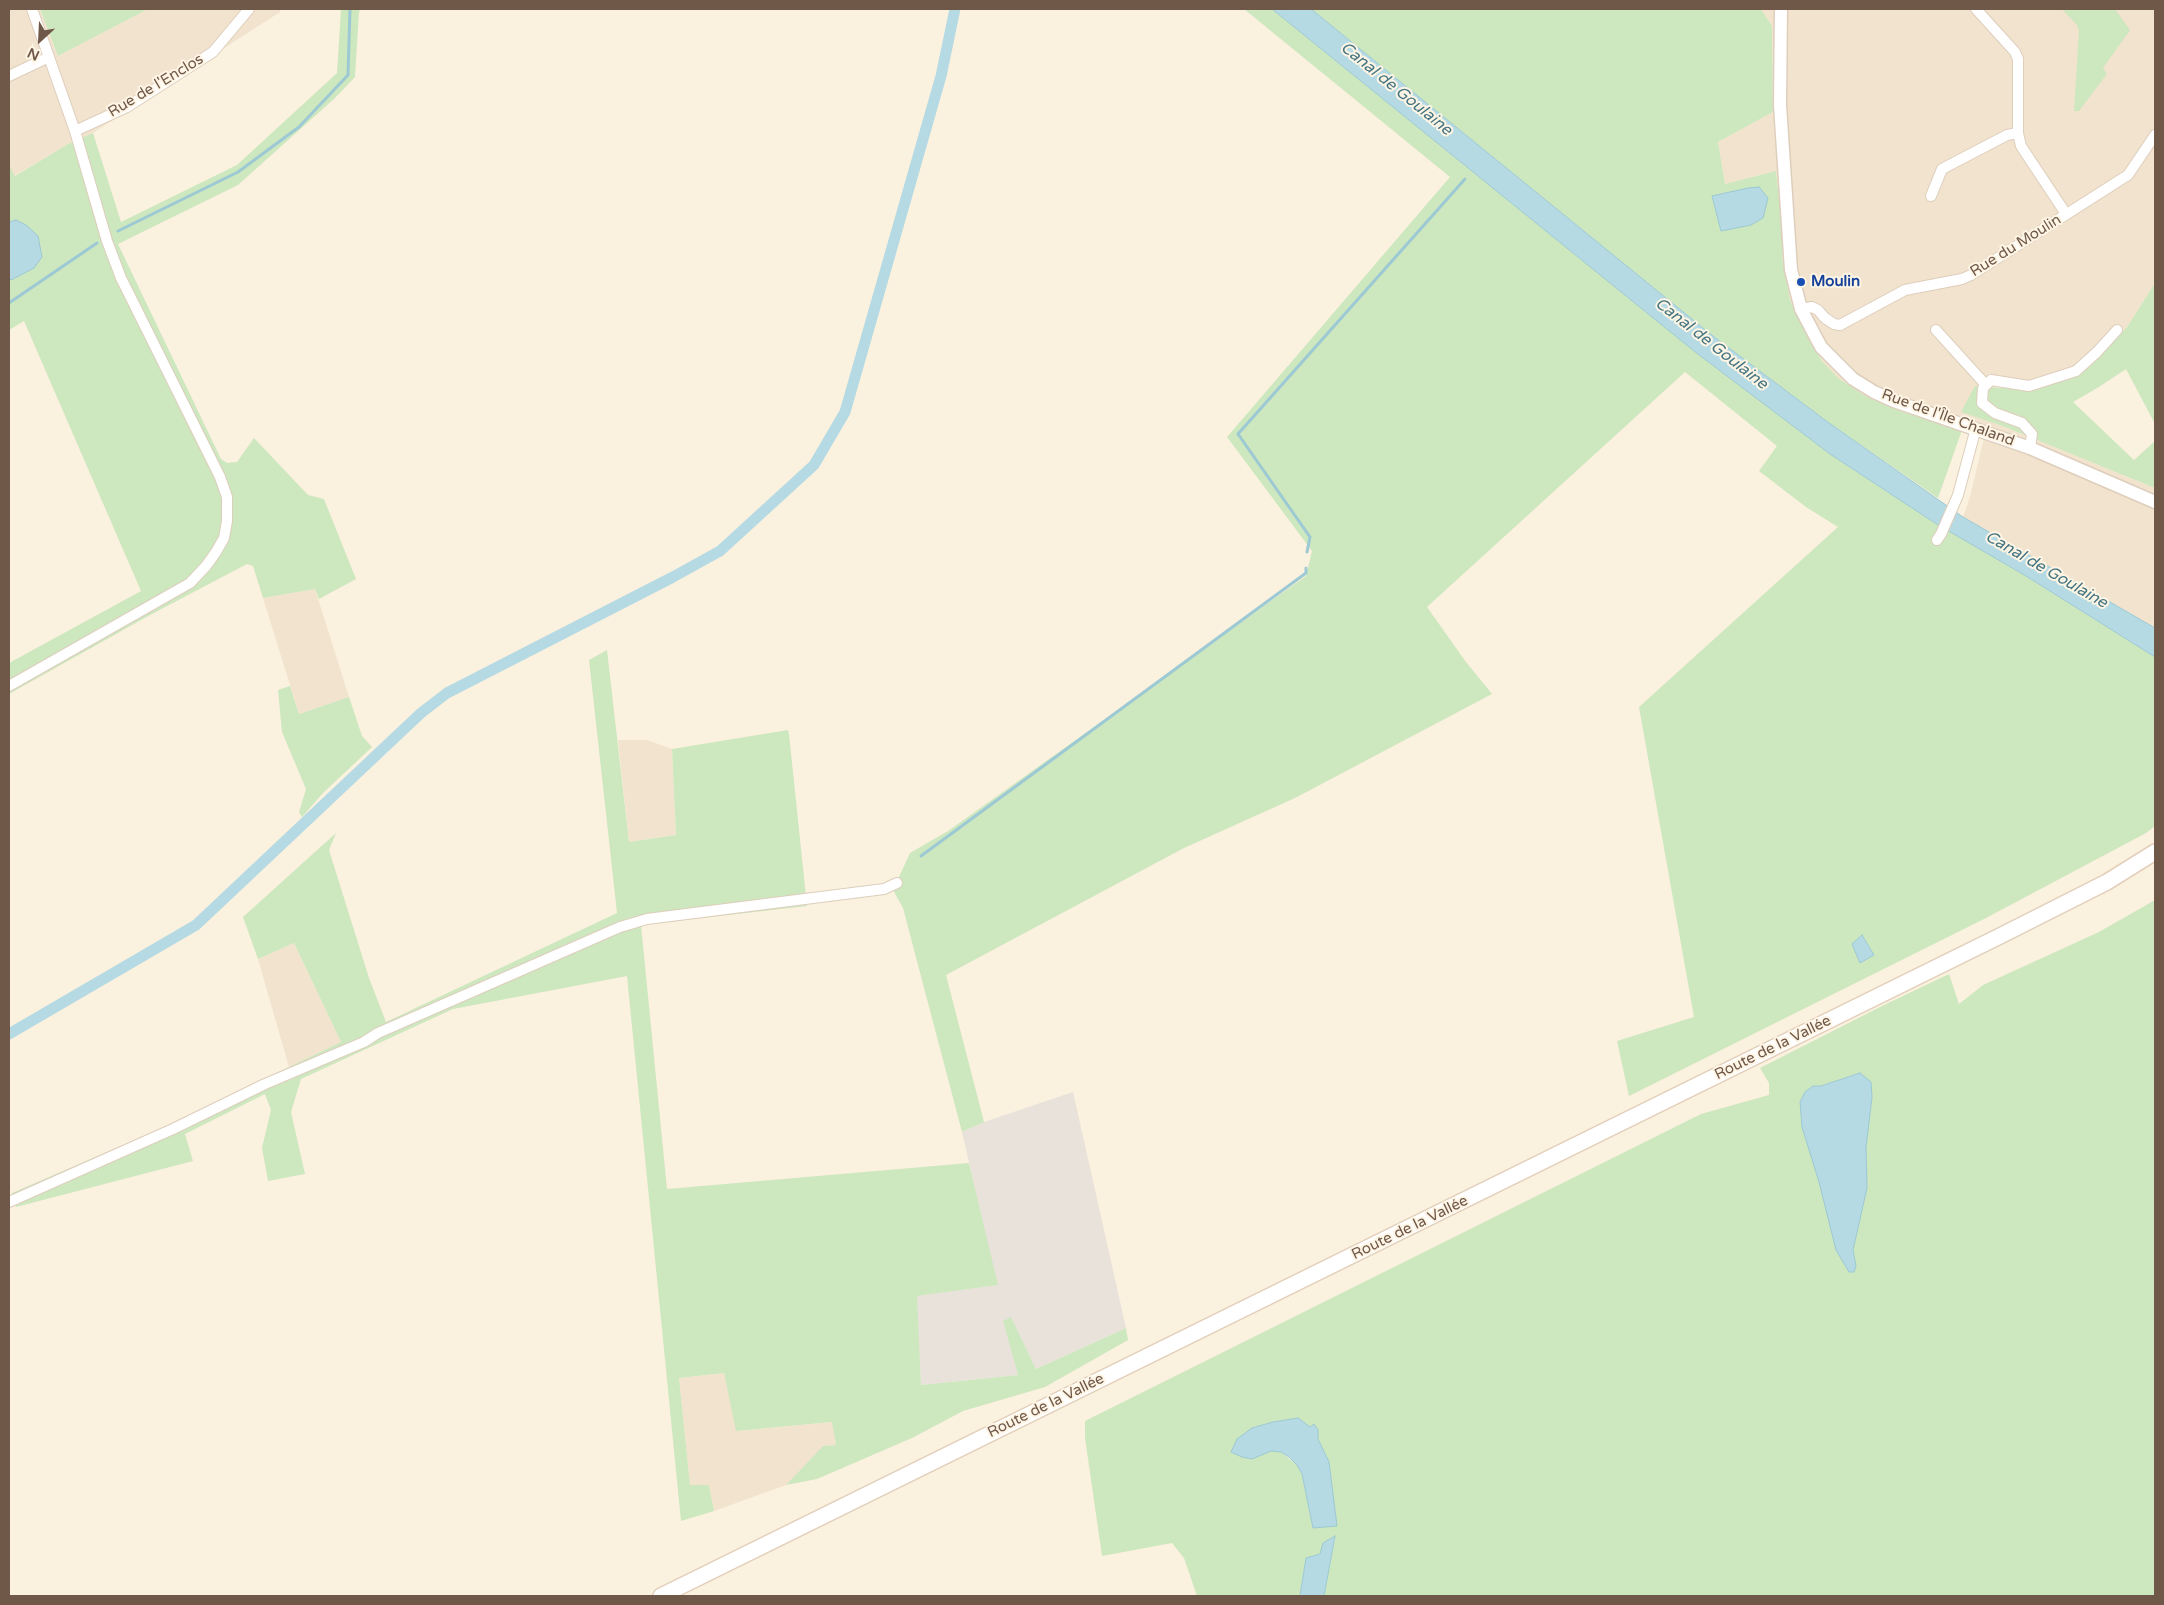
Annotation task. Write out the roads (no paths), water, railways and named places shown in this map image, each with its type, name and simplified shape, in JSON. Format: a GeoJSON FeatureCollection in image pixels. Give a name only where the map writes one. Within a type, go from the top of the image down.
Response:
{"type":"FeatureCollection","features":[{"type":"Feature","properties":{"kind":"main road","name":"Route de la Vallée"},"geometry":{"type":"LineString","coordinates":[[661,1596],[1992,940],[2107,882],[2155,852]]}},
{"type":"Feature","properties":{"kind":"street"},"geometry":{"type":"LineString","coordinates":[[9,686],[190,583],[216,552],[224,538],[227,521],[227,497],[220,477],[122,278],[107,241],[75,131],[32,9]]}},
{"type":"Feature","properties":{"kind":"street","name":"Rue de l'Enclos"},"geometry":{"type":"LineString","coordinates":[[75,131],[127,106],[213,52],[249,9]]}},
{"type":"Feature","properties":{"kind":"street","name":"Rue de l'Île Chaland"},"geometry":{"type":"LineString","coordinates":[[1781,9],[1780,104],[1786,224],[1791,270],[1801,309],[1820,347],[1840,368],[1862,386],[1894,401],[2030,448],[2155,502]]}},
{"type":"Feature","properties":{"kind":"street"},"geometry":{"type":"LineString","coordinates":[[1976,9],[2018,58],[2018,133],[2021,146],[2066,214]]}},
{"type":"Feature","properties":{"kind":"street"},"geometry":{"type":"LineString","coordinates":[[9,76],[49,57]]}},
{"type":"Feature","properties":{"kind":"street"},"geometry":{"type":"LineString","coordinates":[[1930,196],[1942,169],[2007,135],[2018,133]]}},
{"type":"Feature","properties":{"kind":"street","name":"Rue du Moulin"},"geometry":{"type":"LineString","coordinates":[[1801,309],[1812,307],[1834,324],[1840,325],[1905,290],[1962,279],[2128,175],[2155,135]]}},
{"type":"Feature","properties":{"kind":"street"},"geometry":{"type":"LineString","coordinates":[[1936,330],[1986,385]]}},
{"type":"Feature","properties":{"kind":"street"},"geometry":{"type":"LineString","coordinates":[[2030,448],[2032,434],[2022,423],[1995,413],[1982,403],[1982,388],[1991,380],[2029,386],[2076,371],[2117,330]]}},
{"type":"Feature","properties":{"kind":"street"},"geometry":{"type":"LineString","coordinates":[[1939,537],[1958,495],[1976,428]]}},
{"type":"Feature","properties":{"kind":"street"},"geometry":{"type":"LineString","coordinates":[[9,1202],[173,1129],[265,1084],[620,926],[646,919],[884,889],[897,883]]}},
{"type":"Feature","properties":{"kind":"water","name":"Canal de Goulaine"},"geometry":{"type":"Polygon","coordinates":[[[1272,9],[1311,9],[1709,333],[1829,423],[1963,517],[2155,628],[2155,657],[2026,576],[1935,523],[1830,454],[1694,351],[1272,9]]]}},
{"type":"Feature","properties":{"kind":"water"},"geometry":{"type":"Polygon","coordinates":[[[1759,187],[1768,198],[1763,218],[1751,225],[1721,231],[1712,196],[1759,187]]]}},
{"type":"Feature","properties":{"kind":"water"},"geometry":{"type":"Polygon","coordinates":[[[16,220],[26,225],[38,236],[42,257],[34,268],[11,280],[9,278],[9,222],[16,220]]]}},
{"type":"Feature","properties":{"kind":"water"},"geometry":{"type":"Polygon","coordinates":[[[1862,935],[1874,955],[1860,963],[1852,944],[1862,935]]]}},
{"type":"Feature","properties":{"kind":"water"},"geometry":{"type":"Polygon","coordinates":[[[1860,1073],[1871,1082],[1872,1097],[1866,1147],[1867,1188],[1853,1250],[1856,1266],[1854,1272],[1849,1272],[1836,1250],[1819,1182],[1802,1127],[1800,1102],[1805,1092],[1813,1086],[1821,1086],[1860,1073]]]}},
{"type":"Feature","properties":{"kind":"water"},"geometry":{"type":"Polygon","coordinates":[[[1298,1418],[1310,1427],[1314,1424],[1318,1430],[1318,1439],[1329,1462],[1337,1526],[1313,1528],[1302,1474],[1289,1457],[1281,1452],[1271,1451],[1252,1459],[1231,1452],[1237,1439],[1252,1428],[1298,1418]]]}},
{"type":"Feature","properties":{"kind":"water"},"geometry":{"type":"Polygon","coordinates":[[[1335,1536],[1324,1596],[1300,1596],[1306,1558],[1320,1554],[1323,1543],[1335,1536]]]}},
{"type":"Feature","properties":{"kind":"waterway"},"geometry":{"type":"LineString","coordinates":[[118,231],[238,172],[299,127],[348,75],[350,9]]}},
{"type":"Feature","properties":{"kind":"waterway"},"geometry":{"type":"LineString","coordinates":[[9,1034],[196,925],[421,713],[447,693],[720,551],[814,465],[845,412],[941,76],[955,9]]}},
{"type":"Feature","properties":{"kind":"waterway"},"geometry":{"type":"LineString","coordinates":[[1307,552],[1310,537],[1238,434],[1465,179]]}},
{"type":"Feature","properties":{"kind":"waterway"},"geometry":{"type":"LineString","coordinates":[[9,303],[97,243]]}},
{"type":"Feature","properties":{"kind":"waterway"},"geometry":{"type":"LineString","coordinates":[[921,856],[1306,573],[1306,568]]}},
{"type":"Feature","properties":{"kind":"place","name":"Moulin"},"geometry":{"type":"Point","coordinates":[1801,282]}}]}
